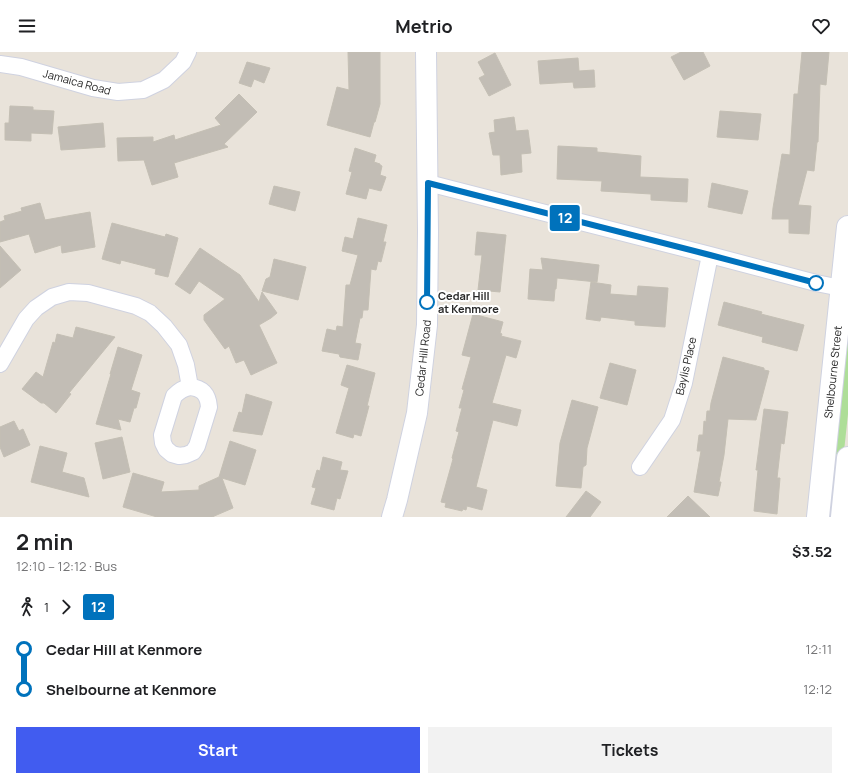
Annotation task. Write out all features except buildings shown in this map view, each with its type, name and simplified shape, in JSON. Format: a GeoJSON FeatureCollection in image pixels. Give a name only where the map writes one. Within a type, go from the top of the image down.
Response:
{"type":"FeatureCollection","features":[{"type":"Feature","properties":{"kind":"main road","name":"Shelbourne Street"},"geometry":{"type":"LineString","coordinates":[[818,517],[845,288],[848,227]]}},
{"type":"Feature","properties":{"kind":"main road"},"geometry":{"type":"LineString","coordinates":[[842,517],[848,458]]}},
{"type":"Feature","properties":{"kind":"street","name":"Jamaica Road"},"geometry":{"type":"LineString","coordinates":[[0,64],[21,67],[93,88],[118,92],[143,90],[164,80],[183,62],[188,52]]}},
{"type":"Feature","properties":{"kind":"street","name":"Cedar Hill Road"},"geometry":{"type":"LineString","coordinates":[[392,517],[417,413],[427,325],[428,183],[426,52]]}},
{"type":"Feature","properties":{"kind":"street"},"geometry":{"type":"LineString","coordinates":[[428,183],[816,283],[845,288]]}},
{"type":"Feature","properties":{"kind":"street","name":"Baylis Place"},"geometry":{"type":"LineString","coordinates":[[640,467],[672,420],[684,383],[710,255]]}},
{"type":"Feature","properties":{"kind":"street"},"geometry":{"type":"LineString","coordinates":[[0,364],[26,319],[36,308],[52,297],[69,292],[88,293],[136,306],[150,313],[164,326],[179,346],[186,365],[190,387]]}},
{"type":"Feature","properties":{"kind":"green space"},"geometry":{"type":"Polygon","coordinates":[[[848,319],[848,414],[837,517],[822,517],[848,319]]]}},
{"type":"Feature","properties":{"kind":"bus line","name":"12"},"geometry":{"type":"LineString","coordinates":[[427,302],[428,183],[816,283]]}},
{"type":"Feature","properties":{"kind":"place","name":"Cedar Hill at Kenmore"},"geometry":{"type":"Point","coordinates":[427,302]}}]}
